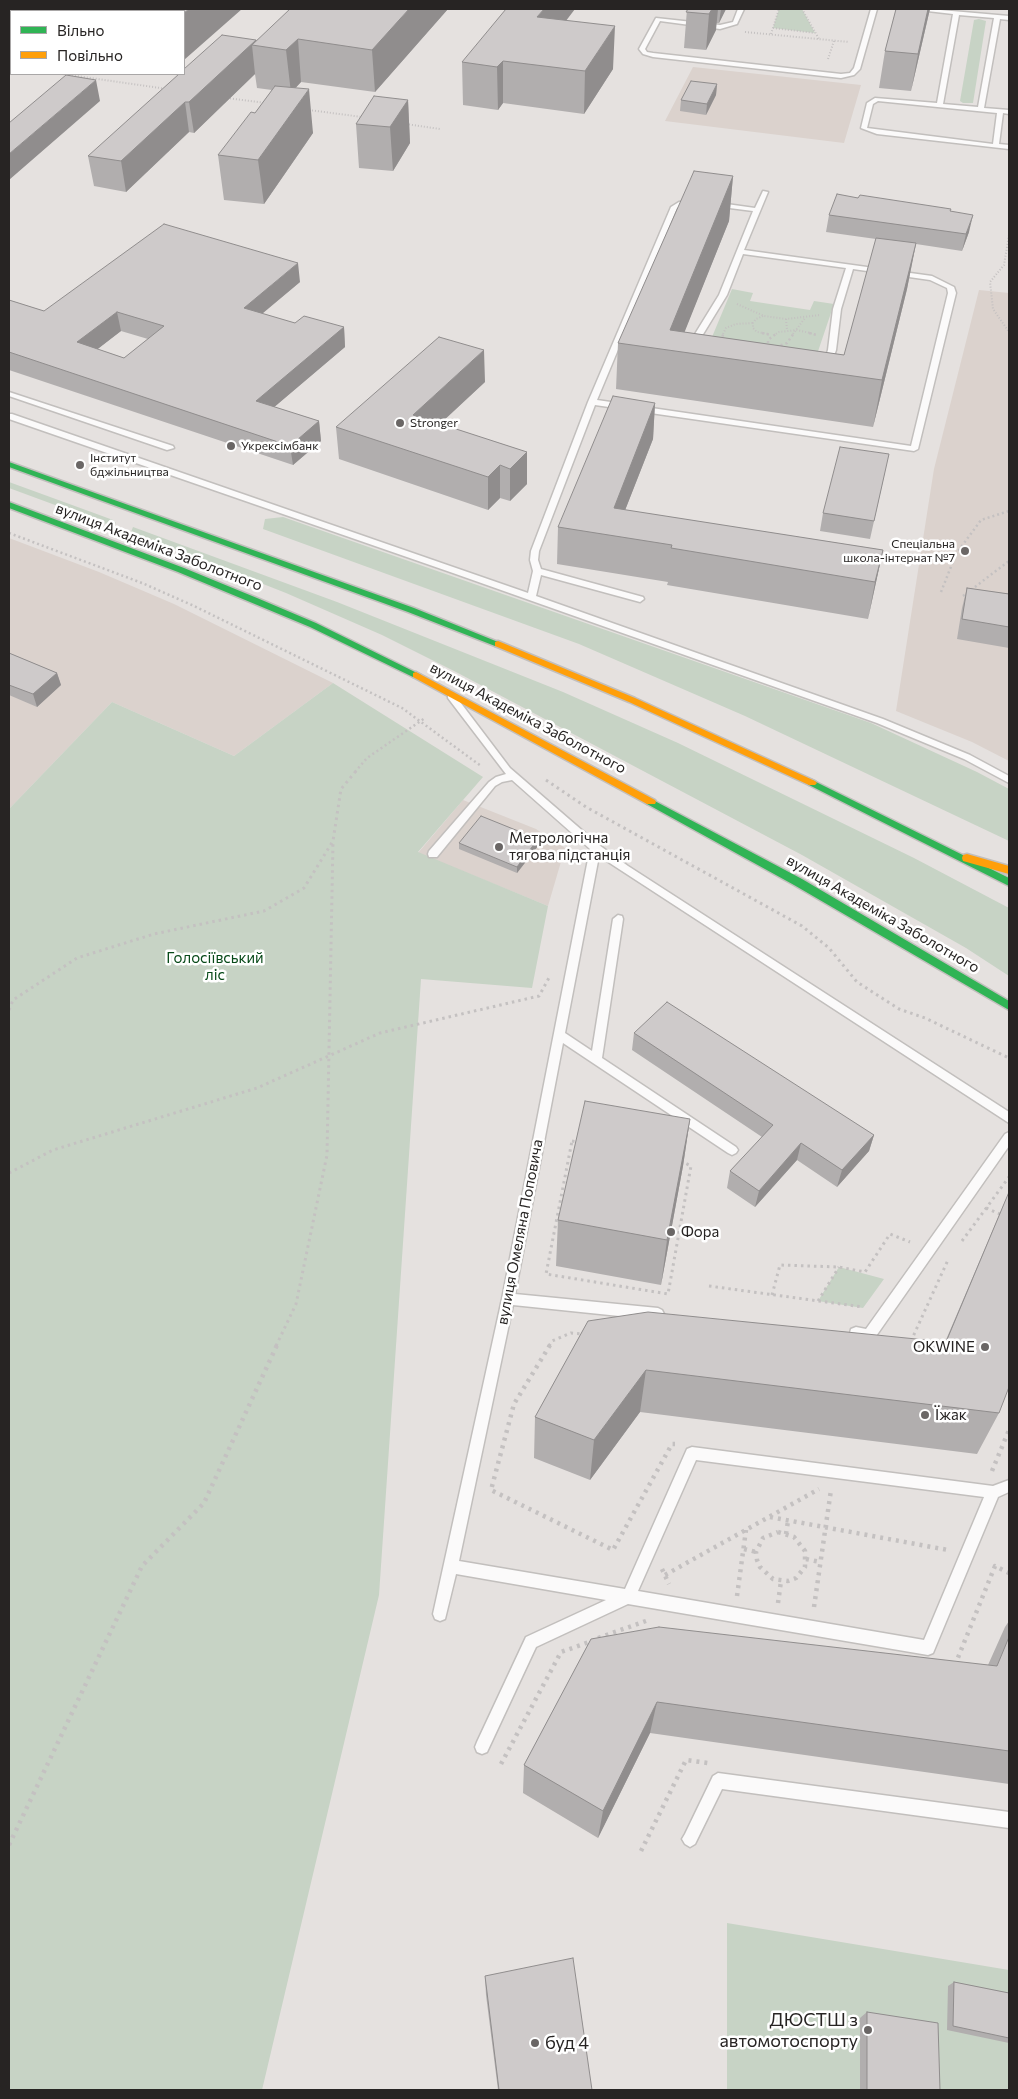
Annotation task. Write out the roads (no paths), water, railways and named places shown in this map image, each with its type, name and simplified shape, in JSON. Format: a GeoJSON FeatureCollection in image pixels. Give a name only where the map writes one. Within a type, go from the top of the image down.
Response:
{"type":"FeatureCollection","features":[{"type":"Feature","properties":{"kind":"main road","name":"вулиця Академіка Заболотного"},"geometry":{"type":"LineString","coordinates":[[9,464],[411,610],[522,654],[632,700],[784,768],[1009,882]]}},
{"type":"Feature","properties":{"kind":"main road","name":"вулиця Академіка Заболотного"},"geometry":{"type":"LineString","coordinates":[[9,505],[254,600],[313,625],[446,690],[798,882],[1009,1006]]}},
{"type":"Feature","properties":{"kind":"main road"},"geometry":{"type":"LineString","coordinates":[[964,858],[1009,870]]}},
{"type":"Feature","properties":{"kind":"lane"},"geometry":{"type":"LineString","coordinates":[[741,9],[735,23],[720,27],[659,16],[642,49],[645,53],[841,76],[852,74],[857,69],[874,9]]}},
{"type":"Feature","properties":{"kind":"lane"},"geometry":{"type":"LineString","coordinates":[[913,9],[956,13],[977,12],[1009,18]]}},
{"type":"Feature","properties":{"kind":"lane"},"geometry":{"type":"LineString","coordinates":[[940,105],[956,13]]}},
{"type":"Feature","properties":{"kind":"lane"},"geometry":{"type":"LineString","coordinates":[[981,109],[997,17]]}},
{"type":"Feature","properties":{"kind":"lane"},"geometry":{"type":"LineString","coordinates":[[1009,112],[877,99],[870,103],[864,127],[870,131],[877,132],[1009,147]]}},
{"type":"Feature","properties":{"kind":"lane"},"geometry":{"type":"LineString","coordinates":[[996,146],[1000,111]]}},
{"type":"Feature","properties":{"kind":"lane"},"geometry":{"type":"LineString","coordinates":[[687,358],[695,339],[723,295],[756,210],[765,192]]}},
{"type":"Feature","properties":{"kind":"lane"},"geometry":{"type":"LineString","coordinates":[[531,598],[537,571],[534,560],[535,551],[592,402],[674,207],[681,203],[698,202],[756,210]]}},
{"type":"Feature","properties":{"kind":"lane"},"geometry":{"type":"LineString","coordinates":[[592,402],[914,448],[952,293],[950,287],[932,278],[740,252]]}},
{"type":"Feature","properties":{"kind":"lane"},"geometry":{"type":"LineString","coordinates":[[823,375],[832,350],[837,309],[850,267]]}},
{"type":"Feature","properties":{"kind":"lane"},"geometry":{"type":"LineString","coordinates":[[9,394],[170,448]]}},
{"type":"Feature","properties":{"kind":"lane"},"geometry":{"type":"LineString","coordinates":[[9,416],[880,721],[967,757],[1009,780]]}},
{"type":"Feature","properties":{"kind":"lane"},"geometry":{"type":"LineString","coordinates":[[537,571],[640,599]]}},
{"type":"Feature","properties":{"kind":"lane"},"geometry":{"type":"LineString","coordinates":[[446,690],[507,770],[595,848],[632,875],[1009,1118]]}},
{"type":"Feature","properties":{"kind":"lane"},"geometry":{"type":"LineString","coordinates":[[433,854],[492,784],[499,779],[514,776]]}},
{"type":"Feature","properties":{"kind":"lane","name":"вулиця Омеляна Поповича"},"geometry":{"type":"LineString","coordinates":[[440,1614],[508,1299],[595,848]]}},
{"type":"Feature","properties":{"kind":"lane"},"geometry":{"type":"LineString","coordinates":[[596,1059],[618,919]]}},
{"type":"Feature","properties":{"kind":"lane"},"geometry":{"type":"LineString","coordinates":[[559,1035],[732,1150]]}},
{"type":"Feature","properties":{"kind":"lane"},"geometry":{"type":"LineString","coordinates":[[840,1332],[869,1334],[1009,1137]]}},
{"type":"Feature","properties":{"kind":"lane"},"geometry":{"type":"LineString","coordinates":[[508,1299],[674,1315]]}},
{"type":"Feature","properties":{"kind":"lane"},"geometry":{"type":"LineString","coordinates":[[482,1747],[531,1642],[629,1596],[692,1453],[993,1492],[1009,1486]]}},
{"type":"Feature","properties":{"kind":"lane"},"geometry":{"type":"LineString","coordinates":[[450,1566],[928,1648],[993,1492]]}},
{"type":"Feature","properties":{"kind":"lane"},"geometry":{"type":"LineString","coordinates":[[690,1840],[718,1781],[1009,1820]]}},
{"type":"Feature","properties":{"kind":"place","name":"Stronger"},"geometry":{"type":"Point","coordinates":[400,423]}},
{"type":"Feature","properties":{"kind":"place","name":"Укрексімбанк"},"geometry":{"type":"Point","coordinates":[231,446]}},
{"type":"Feature","properties":{"kind":"place","name":"Інститут бджільництва"},"geometry":{"type":"Point","coordinates":[80,465]}},
{"type":"Feature","properties":{"kind":"place","name":"Спеціальна школа-інтернат №7"},"geometry":{"type":"Point","coordinates":[965,551]}},
{"type":"Feature","properties":{"kind":"place","name":"Метрологічна тягова підстанція"},"geometry":{"type":"Point","coordinates":[499,847]}},
{"type":"Feature","properties":{"kind":"place","name":"Фора"},"geometry":{"type":"Point","coordinates":[671,1232]}},
{"type":"Feature","properties":{"kind":"place","name":"OKWINE"},"geometry":{"type":"Point","coordinates":[985,1347]}},
{"type":"Feature","properties":{"kind":"place","name":"Їжак"},"geometry":{"type":"Point","coordinates":[925,1415]}},
{"type":"Feature","properties":{"kind":"place","name":"ДЮСТШ з автомотоспорту"},"geometry":{"type":"Point","coordinates":[868,2030]}},
{"type":"Feature","properties":{"kind":"place","name":"буд 4"},"geometry":{"type":"Point","coordinates":[535,2043]}},
{"type":"Feature","properties":{"kind":"park label","name":"Голосіївський ліс"},"geometry":{"type":"Point","coordinates":[215,966]}}]}
